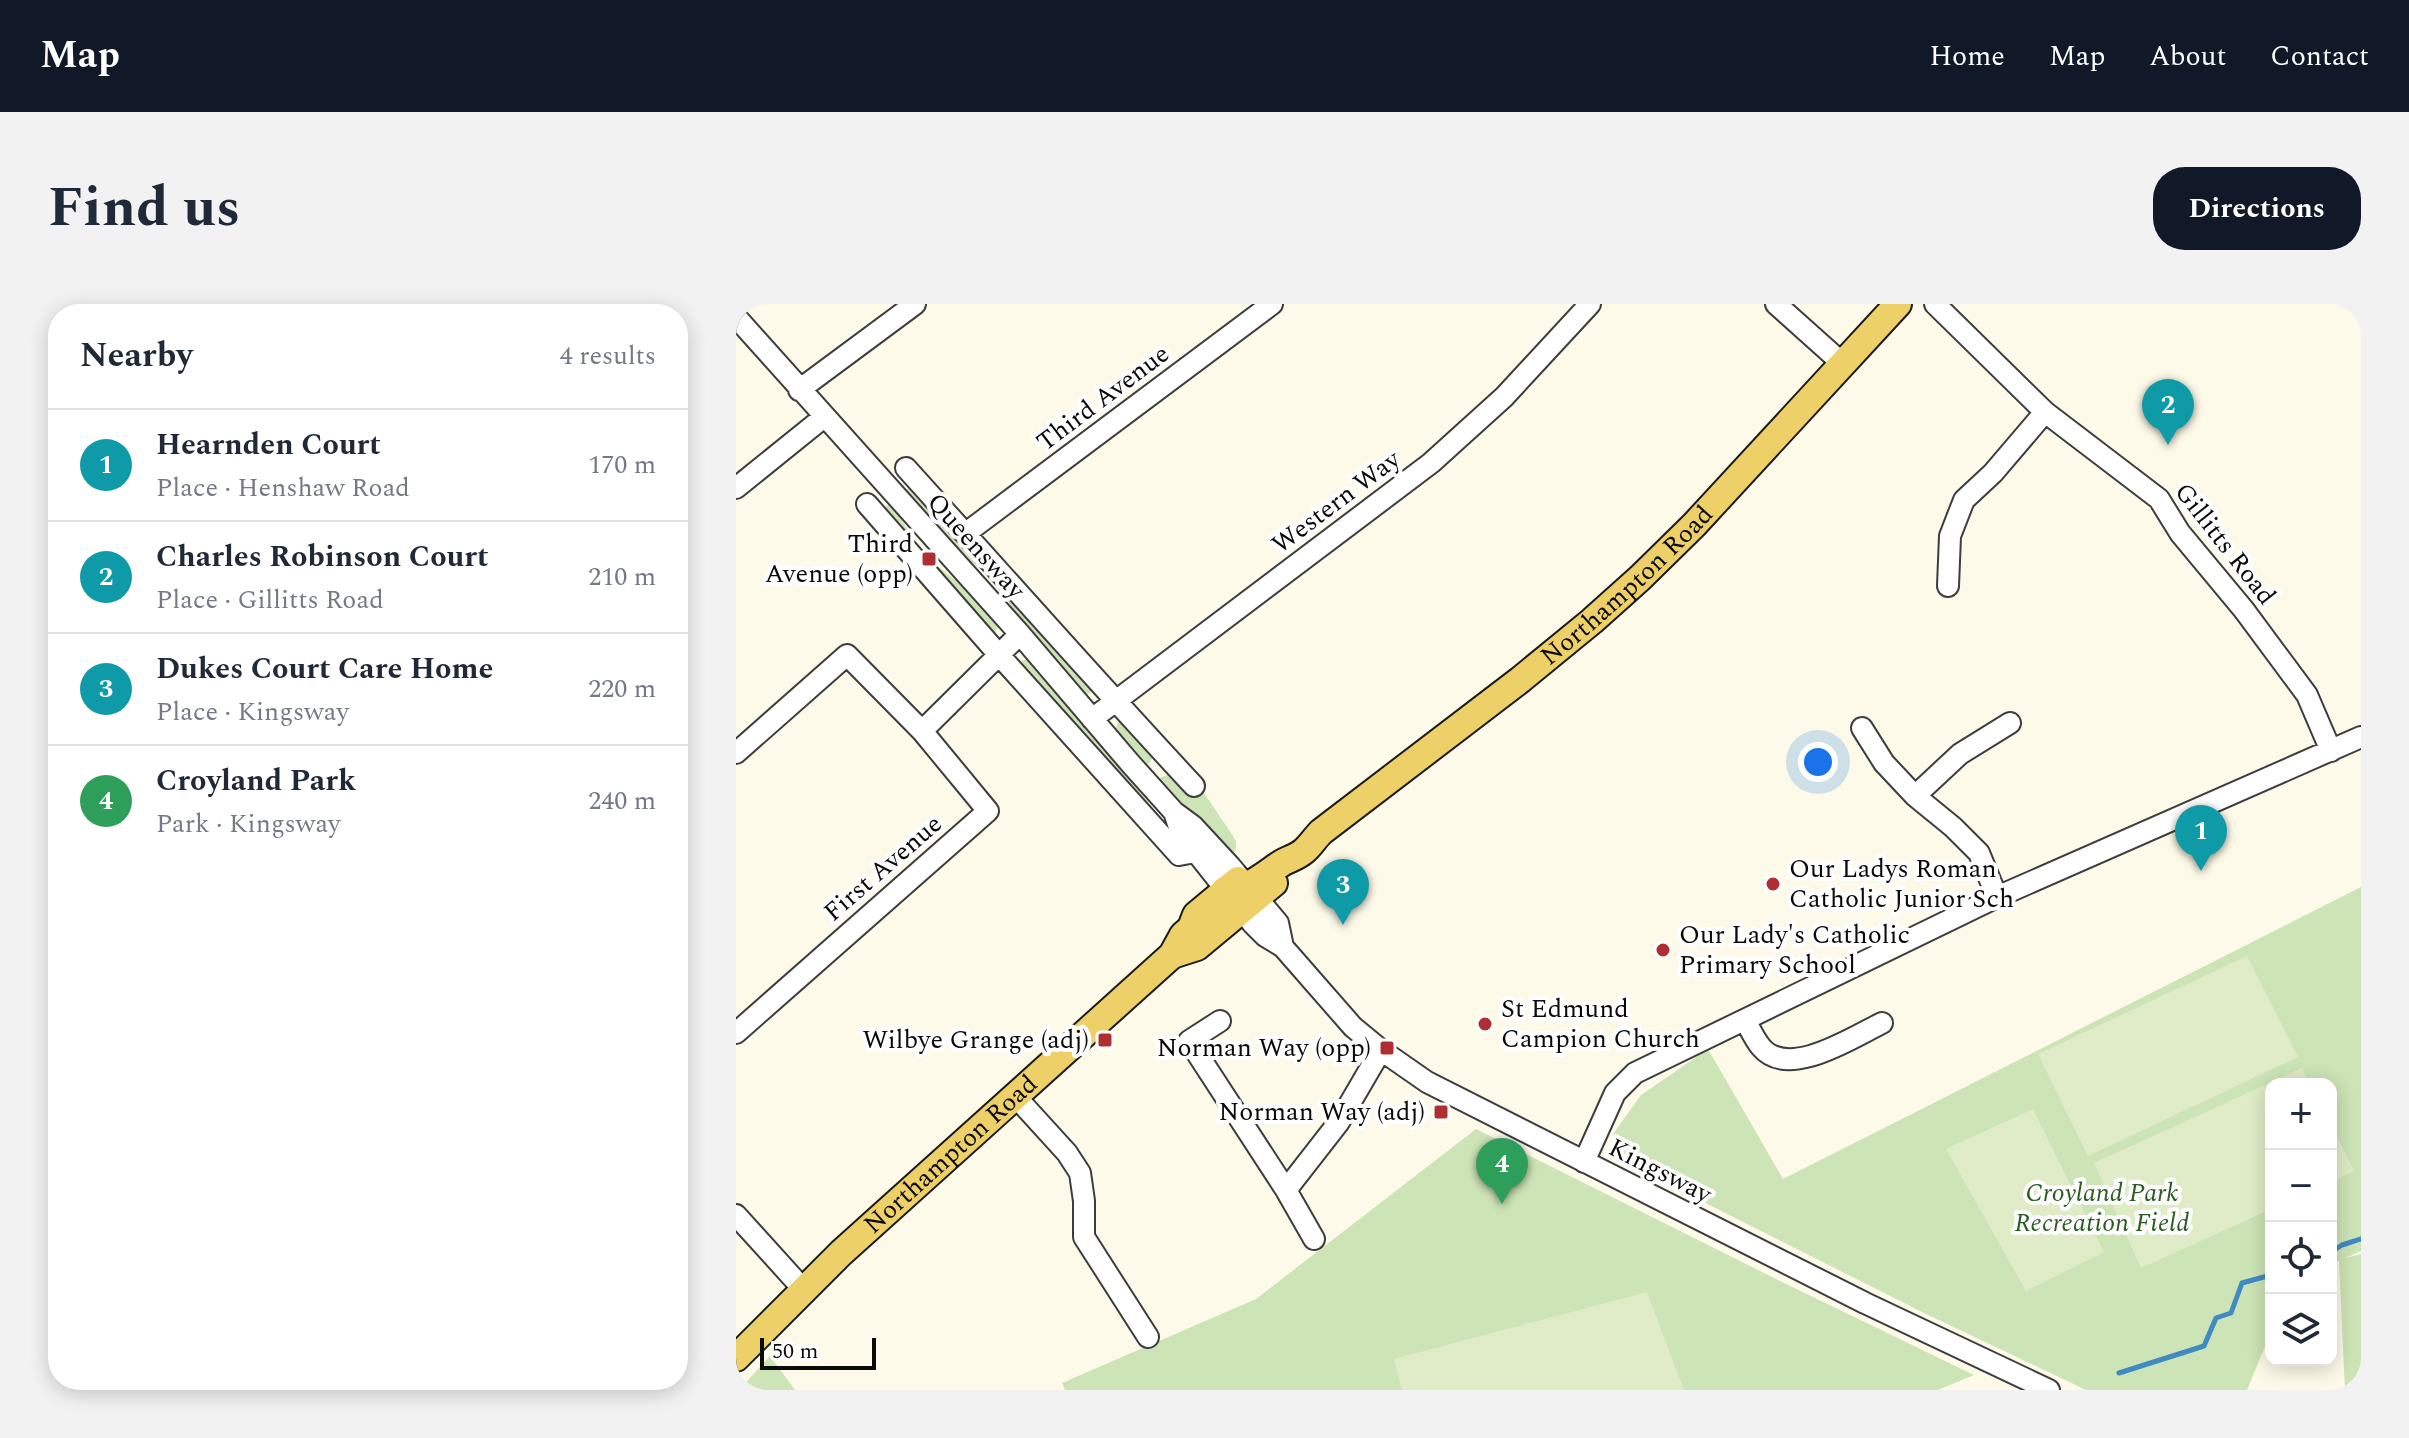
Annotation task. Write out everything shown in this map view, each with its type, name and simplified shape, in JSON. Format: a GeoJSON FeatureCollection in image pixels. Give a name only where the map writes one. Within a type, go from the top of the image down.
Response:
{"type":"FeatureCollection","features":[{"type":"Feature","properties":{"kind":"main road","name":"Northampton Road"},"geometry":{"type":"LineString","coordinates":[[736,1358],[803,1289],[1172,955],[1183,935],[1191,928],[1196,915],[1290,870],[1297,857],[1321,832],[1520,680],[1602,613],[1694,525],[1898,304]]}},
{"type":"Feature","properties":{"kind":"main road","name":"Northampton Road"},"geometry":{"type":"LineString","coordinates":[[1172,955],[1197,947],[1241,894],[1296,838],[1321,832]]}},
{"type":"Feature","properties":{"kind":"street"},"geometry":{"type":"LineString","coordinates":[[799,390],[915,304]]}},
{"type":"Feature","properties":{"kind":"street","name":"Third Avenue"},"geometry":{"type":"LineString","coordinates":[[966,533],[1272,304]]}},
{"type":"Feature","properties":{"kind":"street","name":"Western Way"},"geometry":{"type":"LineString","coordinates":[[1092,719],[1431,463],[1504,397],[1590,304]]}},
{"type":"Feature","properties":{"kind":"street"},"geometry":{"type":"LineString","coordinates":[[1776,304],[1843,364]]}},
{"type":"Feature","properties":{"kind":"street","name":"Gillitts Road"},"geometry":{"type":"LineString","coordinates":[[1935,304],[2045,412],[2159,499],[2180,533],[2244,610],[2307,695],[2331,751]]}},
{"type":"Feature","properties":{"kind":"street","name":"Queensway"},"geometry":{"type":"LineString","coordinates":[[736,317],[1020,634],[1174,812],[1193,826],[1241,894]]}},
{"type":"Feature","properties":{"kind":"street"},"geometry":{"type":"LineString","coordinates":[[1948,586],[1950,536],[1964,500],[1993,473],[2045,412]]}},
{"type":"Feature","properties":{"kind":"street"},"geometry":{"type":"LineString","coordinates":[[736,488],[824,417]]}},
{"type":"Feature","properties":{"kind":"street"},"geometry":{"type":"LineString","coordinates":[[906,468],[1194,786]]}},
{"type":"Feature","properties":{"kind":"street","name":"Queensway"},"geometry":{"type":"LineString","coordinates":[[867,504],[1179,855],[1195,852]]}},
{"type":"Feature","properties":{"kind":"street"},"geometry":{"type":"LineString","coordinates":[[736,753],[847,655],[922,731],[1020,634]]}},
{"type":"Feature","properties":{"kind":"street"},"geometry":{"type":"LineString","coordinates":[[1915,796],[1960,754],[2010,723]]}},
{"type":"Feature","properties":{"kind":"street"},"geometry":{"type":"LineString","coordinates":[[1862,728],[1884,763],[1915,796],[1979,853],[1997,897]]}},
{"type":"Feature","properties":{"kind":"street","name":"First Avenue"},"geometry":{"type":"LineString","coordinates":[[736,1033],[988,811],[922,731]]}},
{"type":"Feature","properties":{"kind":"street"},"geometry":{"type":"LineString","coordinates":[[1584,1162],[1615,1093],[1635,1073],[1997,897],[2361,737]]}},
{"type":"Feature","properties":{"kind":"street","name":"Queensway"},"geometry":{"type":"LineString","coordinates":[[1174,812],[1181,833],[1195,852],[1241,894]]}},
{"type":"Feature","properties":{"kind":"street","name":"Kingsway"},"geometry":{"type":"LineString","coordinates":[[1241,894],[1278,923],[1283,947],[1353,1027],[1427,1082],[1875,1307],[2049,1390]]}},
{"type":"Feature","properties":{"kind":"street"},"geometry":{"type":"LineString","coordinates":[[1745,1020],[1763,1050],[1788,1061],[1821,1054],[1882,1023]]}},
{"type":"Feature","properties":{"kind":"street"},"geometry":{"type":"LineString","coordinates":[[1220,1021],[1189,1041],[1286,1190],[1314,1239]]}},
{"type":"Feature","properties":{"kind":"street"},"geometry":{"type":"LineString","coordinates":[[1286,1190],[1339,1122],[1381,1050]]}},
{"type":"Feature","properties":{"kind":"street"},"geometry":{"type":"LineString","coordinates":[[1016,1097],[1067,1153],[1080,1173],[1084,1237],[1148,1337]]}},
{"type":"Feature","properties":{"kind":"street"},"geometry":{"type":"LineString","coordinates":[[736,1215],[803,1289]]}},
{"type":"Feature","properties":{"kind":"green space"},"geometry":{"type":"Polygon","coordinates":[[[909,488],[920,490],[1094,689],[1087,695],[1082,692],[1023,625],[1001,590],[951,546],[903,492],[909,488]]]}},
{"type":"Feature","properties":{"kind":"green space"},"geometry":{"type":"Polygon","coordinates":[[[890,502],[915,541],[935,564],[964,587],[996,621],[998,627],[995,632],[988,633],[886,519],[885,508],[890,502]]]}},
{"type":"Feature","properties":{"kind":"green space"},"geometry":{"type":"Polygon","coordinates":[[[1028,659],[1085,721],[1180,843],[1019,664],[1028,659]]]}},
{"type":"Feature","properties":{"kind":"green space"},"geometry":{"type":"Polygon","coordinates":[[[1121,719],[1153,751],[1148,765],[1116,729],[1121,719]]]}},
{"type":"Feature","properties":{"kind":"green space"},"geometry":{"type":"Polygon","coordinates":[[[1170,774],[1198,784],[1236,842],[1236,850],[1230,855],[1159,778],[1170,774]]]}},
{"type":"Feature","properties":{"kind":"green space","name":"Croyland Park Recreation Field"},"geometry":{"type":"Polygon","coordinates":[[[2361,887],[2361,1251],[2345,1258],[2361,1254],[2361,1390],[2345,1390],[2337,1262],[2337,1078],[2265,1078],[2265,1346],[2247,1390],[2086,1390],[1926,1314],[1622,1161],[1613,1134],[1641,1095],[1708,1049],[1783,1179],[2361,887]]]}},
{"type":"Feature","properties":{"kind":"green space"},"geometry":{"type":"Polygon","coordinates":[[[2247,956],[2298,1057],[2088,1156],[2038,1054],[2247,956]]]}},
{"type":"Feature","properties":{"kind":"green space"},"geometry":{"type":"Polygon","coordinates":[[[2302,1068],[2307,1078],[2280,1078],[2302,1068]]]}},
{"type":"Feature","properties":{"kind":"green space"},"geometry":{"type":"Polygon","coordinates":[[[2265,1085],[2265,1212],[2141,1268],[2094,1163],[2265,1085]]]}},
{"type":"Feature","properties":{"kind":"green space"},"geometry":{"type":"Polygon","coordinates":[[[2033,1109],[2104,1252],[2026,1291],[1946,1149],[2033,1109]]]}},
{"type":"Feature","properties":{"kind":"green space"},"geometry":{"type":"Polygon","coordinates":[[[1476,1129],[1974,1375],[1938,1390],[1065,1390],[1062,1383],[1256,1299],[1476,1129]]]}},
{"type":"Feature","properties":{"kind":"green space"},"geometry":{"type":"Polygon","coordinates":[[[2337,1137],[2354,1171],[2337,1179],[2337,1137]]]}},
{"type":"Feature","properties":{"kind":"green space"},"geometry":{"type":"Polygon","coordinates":[[[1647,1292],[1684,1390],[1402,1390],[1394,1359],[1647,1292]]]}},
{"type":"Feature","properties":{"kind":"green space"},"geometry":{"type":"Polygon","coordinates":[[[770,1356],[795,1390],[739,1390],[770,1356]]]}},
{"type":"Feature","properties":{"kind":"waterway"},"geometry":{"type":"LineString","coordinates":[[2337,1248],[2361,1239]]}},
{"type":"Feature","properties":{"kind":"waterway"},"geometry":{"type":"LineString","coordinates":[[2119,1373],[2204,1346],[2216,1318],[2231,1313],[2242,1283],[2265,1277]]}},
{"type":"Feature","properties":{"kind":"place","name":"Charles Robinson Court"},"geometry":{"type":"Point","coordinates":[2168,445]}},
{"type":"Feature","properties":{"kind":"place","name":"Third Avenue (opp)"},"geometry":{"type":"Point","coordinates":[929,559]}},
{"type":"Feature","properties":{"kind":"place","name":"Hearnden Court"},"geometry":{"type":"Point","coordinates":[2201,871]}},
{"type":"Feature","properties":{"kind":"place","name":"Our Ladys Roman Catholic Junior Sch"},"geometry":{"type":"Point","coordinates":[1773,884]}},
{"type":"Feature","properties":{"kind":"place","name":"Dukes Court Care Home"},"geometry":{"type":"Point","coordinates":[1343,925]}},
{"type":"Feature","properties":{"kind":"place","name":"Our Lady's Catholic Primary School"},"geometry":{"type":"Point","coordinates":[1663,950]}},
{"type":"Feature","properties":{"kind":"place","name":"St Edmund Campion Church"},"geometry":{"type":"Point","coordinates":[1485,1024]}},
{"type":"Feature","properties":{"kind":"place","name":"Wilbye Grange (adj)"},"geometry":{"type":"Point","coordinates":[1105,1040]}},
{"type":"Feature","properties":{"kind":"place","name":"Norman Way (opp)"},"geometry":{"type":"Point","coordinates":[1387,1048]}},
{"type":"Feature","properties":{"kind":"place","name":"Norman Way (adj)"},"geometry":{"type":"Point","coordinates":[1441,1112]}},
{"type":"Feature","properties":{"kind":"place","name":"Croyland Park"},"geometry":{"type":"Point","coordinates":[1502,1204]}}]}
